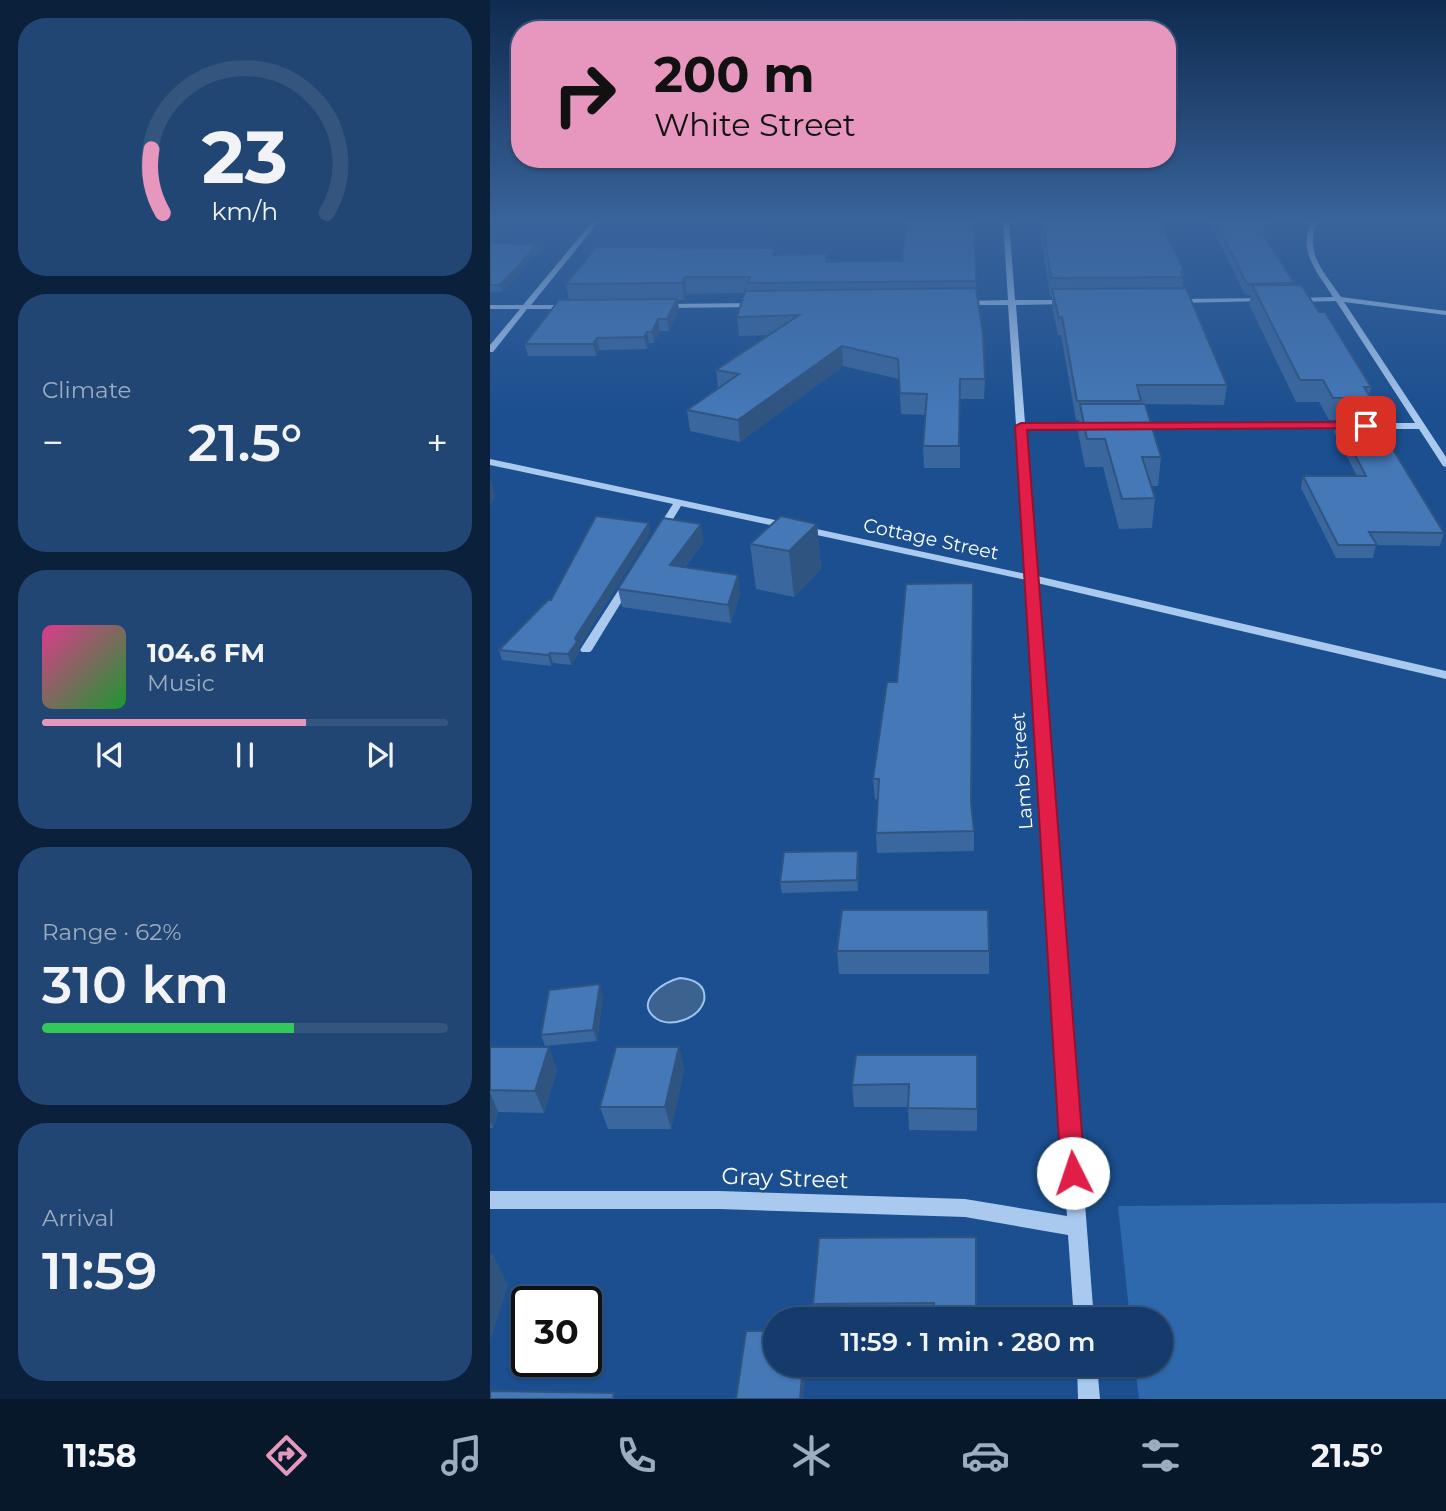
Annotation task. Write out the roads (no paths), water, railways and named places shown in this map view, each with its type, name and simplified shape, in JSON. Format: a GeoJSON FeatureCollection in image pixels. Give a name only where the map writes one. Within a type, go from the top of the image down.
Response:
{"type":"FeatureCollection","features":[{"type":"Feature","properties":{"kind":"street"},"geometry":{"type":"LineString","coordinates":[[490,350],[544,285]]}},
{"type":"Feature","properties":{"kind":"street","name":"Lamb Street"},"geometry":{"type":"LineString","coordinates":[[1011,285],[1083,1307]]}},
{"type":"Feature","properties":{"kind":"street"},"geometry":{"type":"LineString","coordinates":[[1329,285],[1446,464]]}},
{"type":"Feature","properties":{"kind":"street"},"geometry":{"type":"LineString","coordinates":[[1284,300],[1337,299],[1446,313]]}},
{"type":"Feature","properties":{"kind":"street"},"geometry":{"type":"LineString","coordinates":[[1163,301],[1270,300]]}},
{"type":"Feature","properties":{"kind":"street"},"geometry":{"type":"LineString","coordinates":[[958,303],[1082,302]]}},
{"type":"Feature","properties":{"kind":"street"},"geometry":{"type":"LineString","coordinates":[[652,306],[764,305]]}},
{"type":"Feature","properties":{"kind":"street"},"geometry":{"type":"LineString","coordinates":[[526,307],[582,307]]}},
{"type":"Feature","properties":{"kind":"street"},"geometry":{"type":"LineString","coordinates":[[1021,426],[1104,426]]}},
{"type":"Feature","properties":{"kind":"street"},"geometry":{"type":"LineString","coordinates":[[1131,426],[1420,426]]}},
{"type":"Feature","properties":{"kind":"street","name":"Cottage Street"},"geometry":{"type":"LineString","coordinates":[[490,462],[1031,578],[1446,675]]}},
{"type":"Feature","properties":{"kind":"street"},"geometry":{"type":"LineString","coordinates":[[650,548],[678,503]]}},
{"type":"Feature","properties":{"kind":"street"},"geometry":{"type":"LineString","coordinates":[[586,650],[636,571]]}},
{"type":"Feature","properties":{"kind":"street","name":"Gray Street"},"geometry":{"type":"LineString","coordinates":[[490,1200],[719,1200],[965,1208],[1077,1227]]}},
{"type":"Feature","properties":{"kind":"street"},"geometry":{"type":"LineString","coordinates":[[1088,1377],[1089,1399]]}},
{"type":"Feature","properties":{"kind":"lane"},"geometry":{"type":"LineString","coordinates":[[490,307],[526,307]]}}]}
